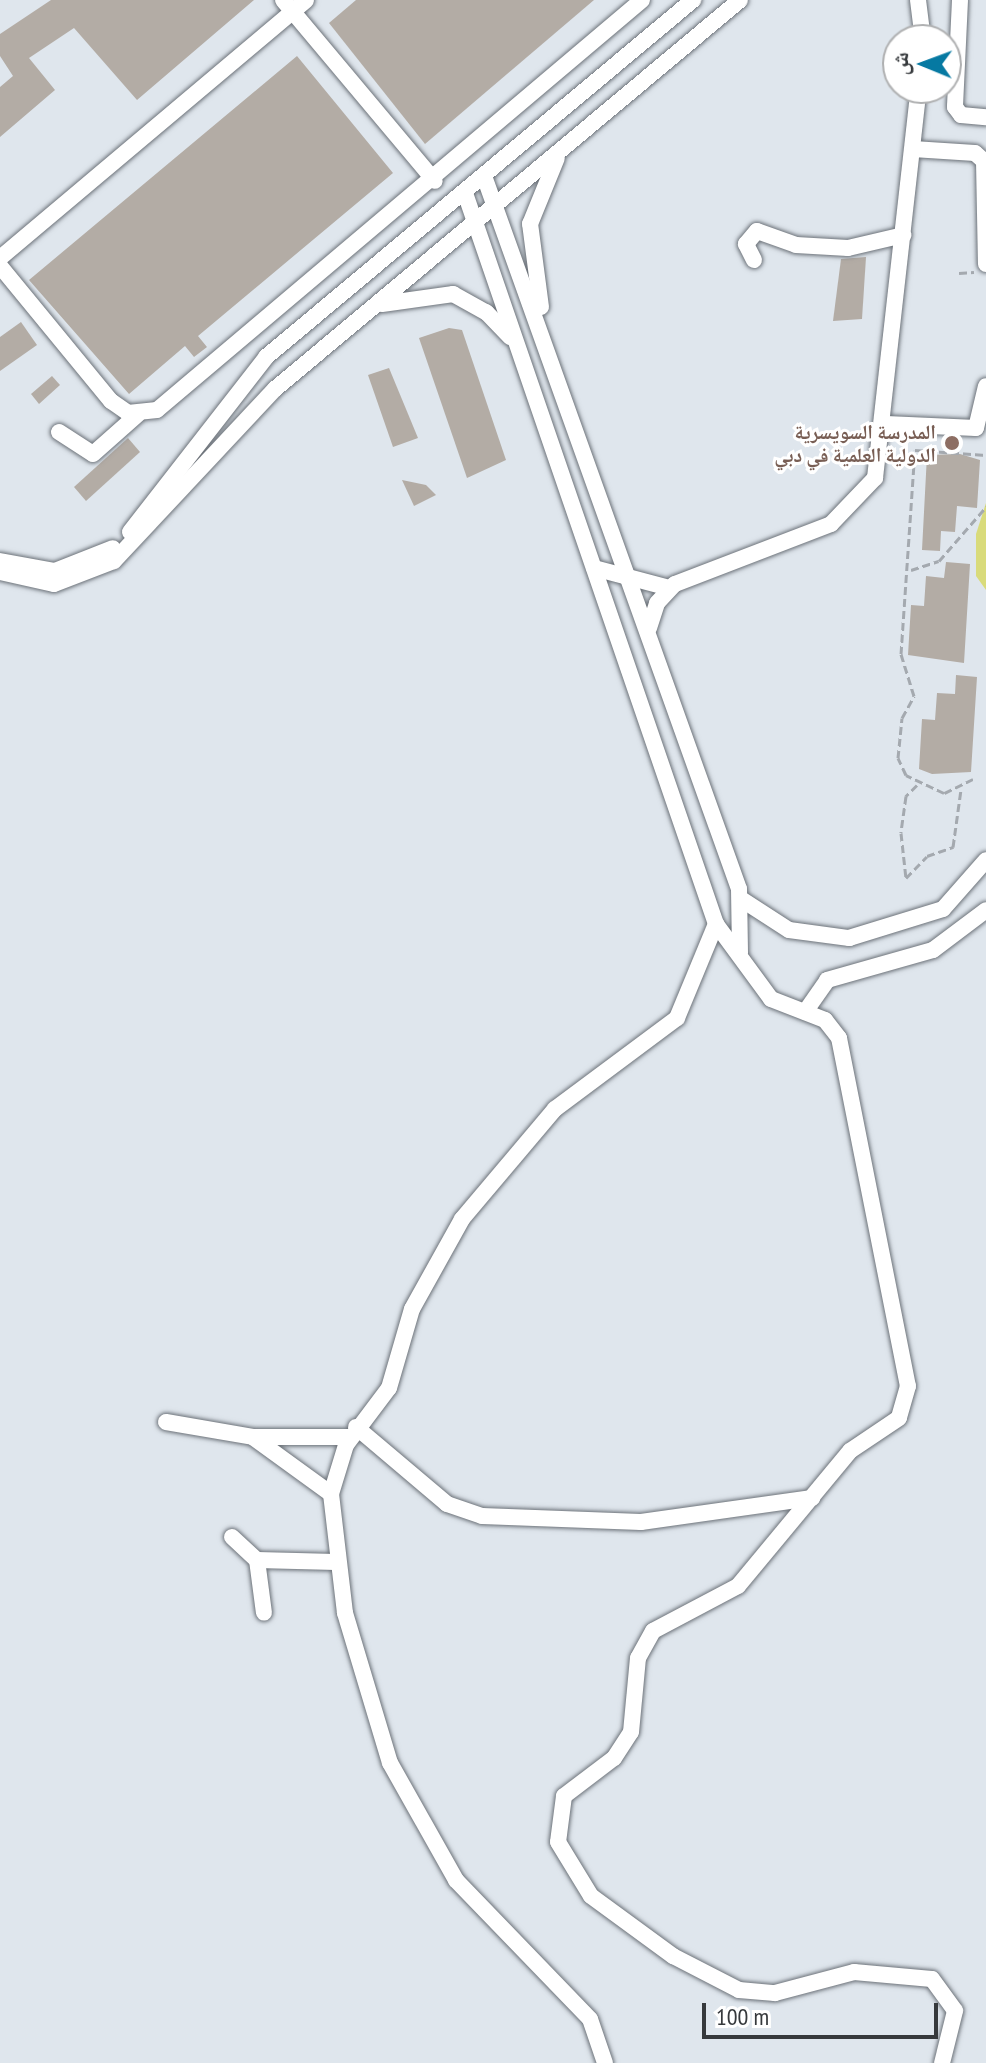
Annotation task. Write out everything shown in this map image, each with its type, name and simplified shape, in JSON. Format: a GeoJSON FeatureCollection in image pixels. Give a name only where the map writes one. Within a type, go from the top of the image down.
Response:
{"type":"FeatureCollection","features":[{"type":"Feature","properties":{"kind":"street"},"geometry":{"type":"LineString","coordinates":[[0,258],[288,6],[306,0]]}},
{"type":"Feature","properties":{"kind":"street"},"geometry":{"type":"LineString","coordinates":[[59,432],[93,454],[138,414],[157,410],[435,181],[642,0]]}},
{"type":"Feature","properties":{"kind":"street"},"geometry":{"type":"LineString","coordinates":[[0,561],[55,571],[109,552],[255,369],[693,0]]}},
{"type":"Feature","properties":{"kind":"street"},"geometry":{"type":"LineString","coordinates":[[0,572],[54,584],[114,561],[260,403],[740,0]]}},
{"type":"Feature","properties":{"kind":"street"},"geometry":{"type":"LineString","coordinates":[[918,0],[921,24]]}},
{"type":"Feature","properties":{"kind":"street"},"geometry":{"type":"LineString","coordinates":[[960,0],[955,107],[961,115],[986,117]]}},
{"type":"Feature","properties":{"kind":"street"},"geometry":{"type":"LineString","coordinates":[[288,6],[435,181]]}},
{"type":"Feature","properties":{"kind":"street"},"geometry":{"type":"LineString","coordinates":[[594,568],[632,581],[675,584],[844,516],[875,478],[886,424],[917,104]]}},
{"type":"Feature","properties":{"kind":"street"},"geometry":{"type":"LineString","coordinates":[[541,333],[530,224],[564,147]]}},
{"type":"Feature","properties":{"kind":"street"},"geometry":{"type":"LineString","coordinates":[[913,149],[984,161],[986,264]]}},
{"type":"Feature","properties":{"kind":"street"},"geometry":{"type":"LineString","coordinates":[[484,176],[632,581],[741,899],[740,953]]}},
{"type":"Feature","properties":{"kind":"street"},"geometry":{"type":"LineString","coordinates":[[465,193],[716,924],[771,999],[825,1020],[839,1038],[844,1092],[860,1136],[908,1386],[899,1418],[850,1451],[730,1594],[669,1617],[646,1639],[631,1732],[614,1758],[564,1796],[558,1842],[591,1896],[673,1956],[739,1990],[775,1993],[854,1972],[932,1979],[955,2011],[942,2063]]}},
{"type":"Feature","properties":{"kind":"street"},"geometry":{"type":"LineString","coordinates":[[754,260],[746,244],[757,231],[796,245],[848,248],[904,235]]}},
{"type":"Feature","properties":{"kind":"street"},"geometry":{"type":"LineString","coordinates":[[0,266],[111,401],[138,414]]}},
{"type":"Feature","properties":{"kind":"street"},"geometry":{"type":"LineString","coordinates":[[377,305],[453,294],[486,312],[517,346]]}},
{"type":"Feature","properties":{"kind":"street"},"geometry":{"type":"LineString","coordinates":[[886,424],[976,428],[986,386]]}},
{"type":"Feature","properties":{"kind":"street"},"geometry":{"type":"LineString","coordinates":[[625,562],[675,584]]}},
{"type":"Feature","properties":{"kind":"street"},"geometry":{"type":"LineString","coordinates":[[649,630],[675,584]]}},
{"type":"Feature","properties":{"kind":"street"},"geometry":{"type":"LineString","coordinates":[[741,899],[789,930],[849,938],[943,909],[986,860]]}},
{"type":"Feature","properties":{"kind":"street"},"geometry":{"type":"LineString","coordinates":[[805,1012],[827,980],[933,950],[986,910]]}},
{"type":"Feature","properties":{"kind":"street"},"geometry":{"type":"LineString","coordinates":[[605,2063],[596,2027],[475,1904],[421,1824],[364,1691],[336,1562],[331,1494],[353,1432],[389,1388],[412,1309],[462,1219],[555,1109],[677,1018],[716,924]]}},
{"type":"Feature","properties":{"kind":"street"},"geometry":{"type":"LineString","coordinates":[[166,1422],[253,1437],[353,1432],[447,1504],[482,1516],[641,1522],[812,1498]]}},
{"type":"Feature","properties":{"kind":"street"},"geometry":{"type":"LineString","coordinates":[[253,1437],[331,1494]]}},
{"type":"Feature","properties":{"kind":"street"},"geometry":{"type":"LineString","coordinates":[[232,1537],[257,1560],[264,1613]]}},
{"type":"Feature","properties":{"kind":"street"},"geometry":{"type":"LineString","coordinates":[[257,1560],[336,1562]]}},
{"type":"Feature","properties":{"kind":"path"},"geometry":{"type":"LineString","coordinates":[[917,785],[898,753],[903,715],[915,701],[901,654],[911,570],[915,450],[986,455]]}},
{"type":"Feature","properties":{"kind":"path"},"geometry":{"type":"LineString","coordinates":[[911,570],[939,561],[986,507]]}},
{"type":"Feature","properties":{"kind":"path"},"geometry":{"type":"LineString","coordinates":[[917,785],[906,796],[901,833],[906,878],[924,858],[953,847],[961,789],[973,779]]}},
{"type":"Feature","properties":{"kind":"path"},"geometry":{"type":"LineString","coordinates":[[917,785],[961,789]]}},
{"type":"Feature","properties":{"kind":"shaded area"},"geometry":{"type":"Polygon","coordinates":[[[986,503],[986,590],[976,576],[976,534],[986,503]]]}},
{"type":"Feature","properties":{"kind":"building"},"geometry":{"type":"Polygon","coordinates":[[[51,0],[254,0],[137,100],[74,28],[29,58],[55,90],[0,137],[0,87],[13,76],[0,56],[0,34],[51,0]]]}},
{"type":"Feature","properties":{"kind":"building"},"geometry":{"type":"Polygon","coordinates":[[[356,0],[594,0],[425,144],[329,23],[356,0]]]}},
{"type":"Feature","properties":{"kind":"building"},"geometry":{"type":"Polygon","coordinates":[[[297,56],[393,173],[198,336],[207,347],[194,357],[185,346],[129,394],[29,280],[297,56]]]}},
{"type":"Feature","properties":{"kind":"building"},"geometry":{"type":"Polygon","coordinates":[[[866,257],[862,319],[833,321],[841,259],[866,257]]]}},
{"type":"Feature","properties":{"kind":"building"},"geometry":{"type":"Polygon","coordinates":[[[21,322],[37,345],[0,371],[0,337],[21,322]]]}},
{"type":"Feature","properties":{"kind":"building"},"geometry":{"type":"Polygon","coordinates":[[[449,328],[462,330],[506,460],[467,478],[419,338],[449,328]]]}},
{"type":"Feature","properties":{"kind":"building"},"geometry":{"type":"Polygon","coordinates":[[[389,368],[418,438],[393,447],[368,375],[389,368]]]}},
{"type":"Feature","properties":{"kind":"building"},"geometry":{"type":"Polygon","coordinates":[[[52,376],[60,385],[39,404],[31,394],[52,376]]]}},
{"type":"Feature","properties":{"kind":"building"},"geometry":{"type":"Polygon","coordinates":[[[128,438],[140,452],[86,501],[74,487],[128,438]]]}},
{"type":"Feature","properties":{"kind":"building"},"geometry":{"type":"Polygon","coordinates":[[[960,454],[980,460],[977,508],[957,506],[955,532],[941,531],[940,551],[922,550],[927,455],[960,454]]]}},
{"type":"Feature","properties":{"kind":"building"},"geometry":{"type":"Polygon","coordinates":[[[402,480],[426,485],[436,495],[414,506],[402,480]]]}},
{"type":"Feature","properties":{"kind":"building"},"geometry":{"type":"Polygon","coordinates":[[[946,562],[970,564],[964,663],[908,655],[911,605],[924,606],[926,576],[944,578],[946,562]]]}},
{"type":"Feature","properties":{"kind":"building"},"geometry":{"type":"Polygon","coordinates":[[[956,675],[977,677],[971,772],[932,774],[919,769],[922,719],[935,720],[937,693],[955,694],[956,675]]]}},
{"type":"Feature","properties":{"kind":"place","name":"المدرسة السويسرية الدولية العلمية في دبي"},"geometry":{"type":"Point","coordinates":[952,443]}}]}
